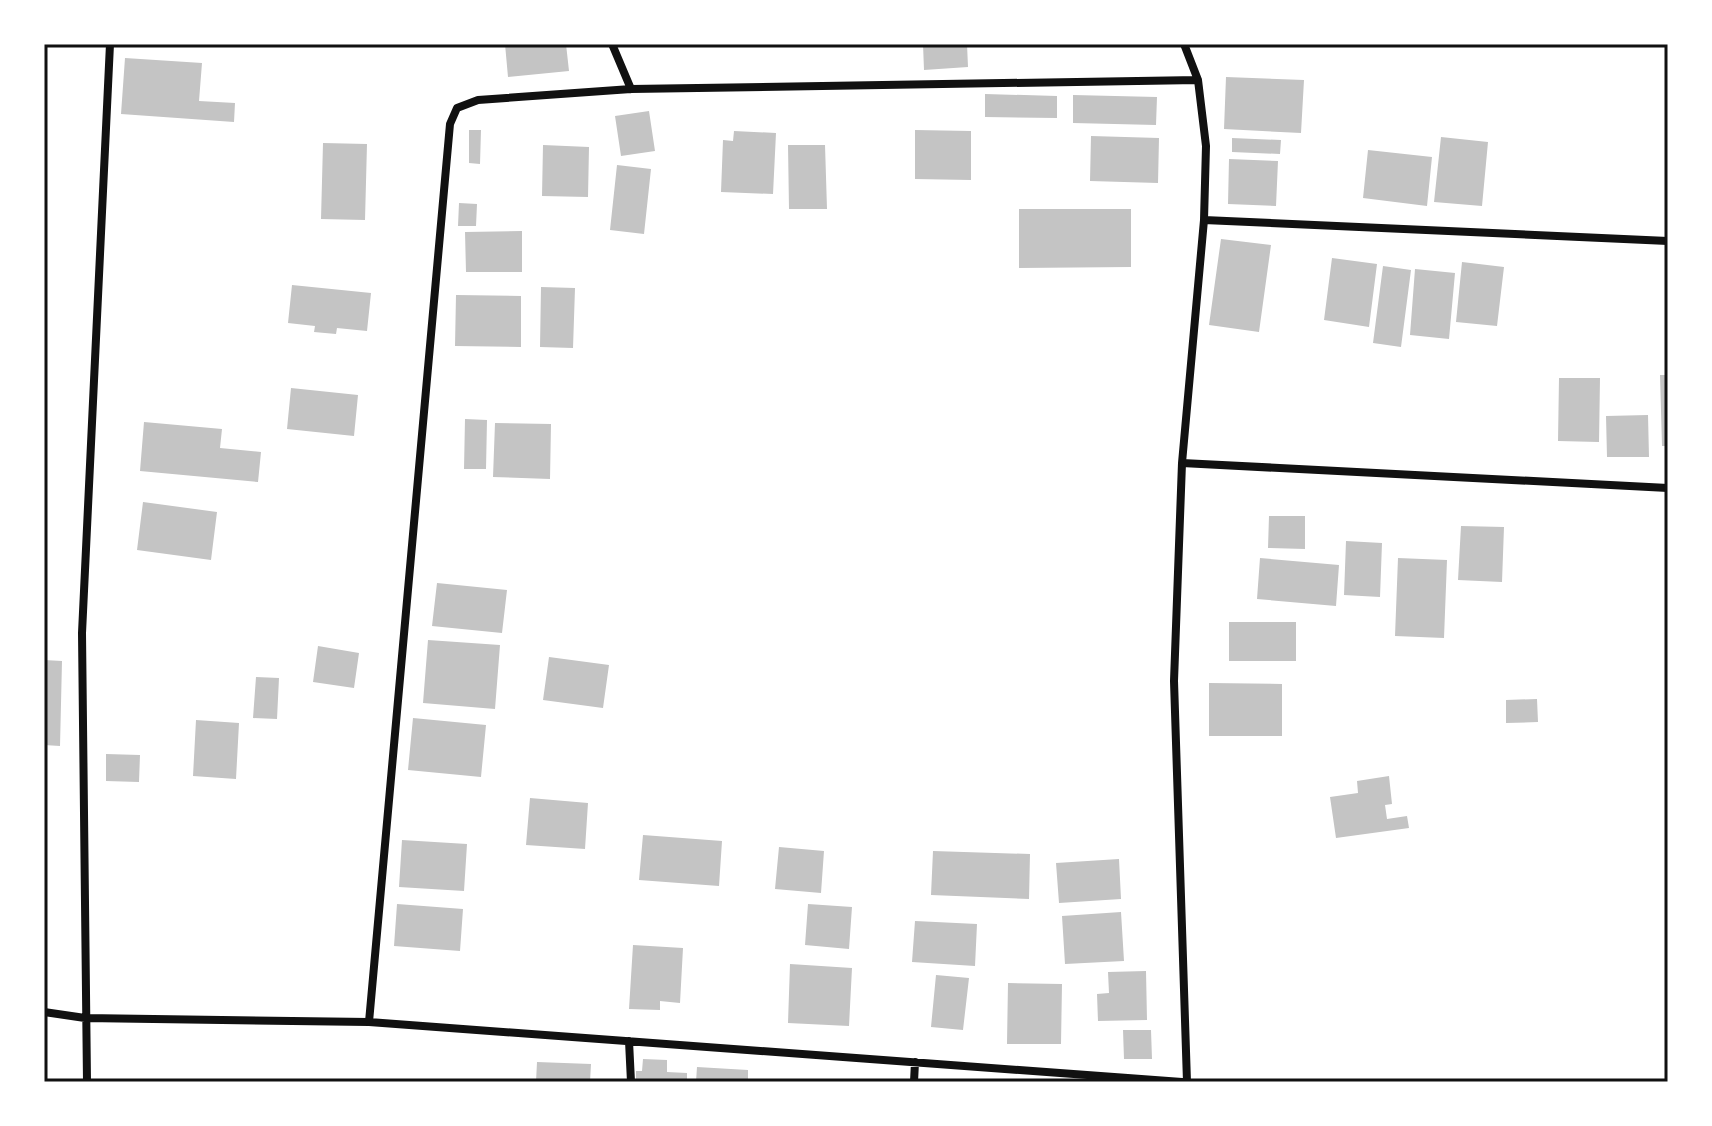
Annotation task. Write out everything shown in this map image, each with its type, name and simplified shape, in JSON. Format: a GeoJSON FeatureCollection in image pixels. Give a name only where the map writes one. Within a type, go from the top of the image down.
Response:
{"type":"FeatureCollection","features":[{"type":"Feature","properties":{"kind":"street"},"geometry":{"type":"LineString","coordinates":[[87,1082],[82,633],[110,44]]}},
{"type":"Feature","properties":{"kind":"street"},"geometry":{"type":"LineString","coordinates":[[612,44],[631,89]]}},
{"type":"Feature","properties":{"kind":"street"},"geometry":{"type":"LineString","coordinates":[[44,1012],[85,1018],[369,1022],[1185,1082],[1174,681],[1182,463],[1204,220],[1206,146],[1198,80],[1184,44]]}},
{"type":"Feature","properties":{"kind":"street"},"geometry":{"type":"LineString","coordinates":[[369,1022],[451,114],[462,103],[478,100],[631,89],[1198,80]]}},
{"type":"Feature","properties":{"kind":"street"},"geometry":{"type":"LineString","coordinates":[[1204,220],[1668,241]]}},
{"type":"Feature","properties":{"kind":"street"},"geometry":{"type":"LineString","coordinates":[[1182,463],[1668,488]]}},
{"type":"Feature","properties":{"kind":"street"},"geometry":{"type":"LineString","coordinates":[[629,1041],[631,1082]]}},
{"type":"Feature","properties":{"kind":"street"},"geometry":{"type":"LineString","coordinates":[[914,1082],[915,1062]]}},
{"type":"Feature","properties":{"kind":"building"},"geometry":{"type":"Polygon","coordinates":[[[505,44],[566,44],[569,71],[508,77],[505,44]]]}},
{"type":"Feature","properties":{"kind":"building"},"geometry":{"type":"Polygon","coordinates":[[[923,44],[967,44],[968,67],[924,70],[923,44]]]}},
{"type":"Feature","properties":{"kind":"building"},"geometry":{"type":"Polygon","coordinates":[[[125,58],[202,63],[199,101],[235,103],[234,122],[121,114],[125,58]]]}},
{"type":"Feature","properties":{"kind":"building"},"geometry":{"type":"Polygon","coordinates":[[[1226,77],[1304,80],[1301,133],[1224,129],[1226,77]]]}},
{"type":"Feature","properties":{"kind":"building"},"geometry":{"type":"Polygon","coordinates":[[[985,94],[1057,96],[1057,118],[985,117],[985,94]]]}},
{"type":"Feature","properties":{"kind":"building"},"geometry":{"type":"Polygon","coordinates":[[[1073,95],[1157,97],[1156,125],[1073,123],[1073,95]]]}},
{"type":"Feature","properties":{"kind":"building"},"geometry":{"type":"Polygon","coordinates":[[[649,111],[655,151],[621,156],[615,116],[649,111]]]}},
{"type":"Feature","properties":{"kind":"building"},"geometry":{"type":"Polygon","coordinates":[[[469,130],[481,130],[480,164],[469,163],[469,130]]]}},
{"type":"Feature","properties":{"kind":"building"},"geometry":{"type":"Polygon","coordinates":[[[915,130],[971,131],[971,180],[915,179],[915,130]]]}},
{"type":"Feature","properties":{"kind":"building"},"geometry":{"type":"Polygon","coordinates":[[[734,131],[776,133],[773,194],[721,192],[723,140],[733,141],[734,131]]]}},
{"type":"Feature","properties":{"kind":"building"},"geometry":{"type":"Polygon","coordinates":[[[1091,136],[1159,138],[1158,183],[1090,181],[1091,136]]]}},
{"type":"Feature","properties":{"kind":"building"},"geometry":{"type":"Polygon","coordinates":[[[1441,137],[1488,142],[1482,206],[1434,202],[1441,137]]]}},
{"type":"Feature","properties":{"kind":"building"},"geometry":{"type":"Polygon","coordinates":[[[1232,138],[1281,140],[1280,154],[1232,152],[1232,138]]]}},
{"type":"Feature","properties":{"kind":"building"},"geometry":{"type":"Polygon","coordinates":[[[323,143],[367,144],[365,220],[321,219],[323,143]]]}},
{"type":"Feature","properties":{"kind":"building"},"geometry":{"type":"Polygon","coordinates":[[[543,145],[589,147],[588,197],[542,196],[543,145]]]}},
{"type":"Feature","properties":{"kind":"building"},"geometry":{"type":"Polygon","coordinates":[[[788,145],[825,145],[827,209],[789,209],[788,145]]]}},
{"type":"Feature","properties":{"kind":"building"},"geometry":{"type":"Polygon","coordinates":[[[1368,150],[1432,157],[1427,206],[1363,198],[1368,150]]]}},
{"type":"Feature","properties":{"kind":"building"},"geometry":{"type":"Polygon","coordinates":[[[1229,159],[1278,161],[1276,206],[1228,204],[1229,159]]]}},
{"type":"Feature","properties":{"kind":"building"},"geometry":{"type":"Polygon","coordinates":[[[617,165],[651,169],[644,234],[610,230],[617,165]]]}},
{"type":"Feature","properties":{"kind":"building"},"geometry":{"type":"Polygon","coordinates":[[[459,203],[477,204],[476,226],[458,226],[459,203]]]}},
{"type":"Feature","properties":{"kind":"building"},"geometry":{"type":"Polygon","coordinates":[[[1019,209],[1131,209],[1131,267],[1019,268],[1019,209]]]}},
{"type":"Feature","properties":{"kind":"building"},"geometry":{"type":"Polygon","coordinates":[[[522,231],[522,272],[466,272],[465,232],[522,231]]]}},
{"type":"Feature","properties":{"kind":"building"},"geometry":{"type":"Polygon","coordinates":[[[1221,239],[1271,245],[1259,332],[1209,325],[1221,239]]]}},
{"type":"Feature","properties":{"kind":"building"},"geometry":{"type":"Polygon","coordinates":[[[1332,258],[1377,264],[1369,327],[1324,320],[1332,258]]]}},
{"type":"Feature","properties":{"kind":"building"},"geometry":{"type":"Polygon","coordinates":[[[1462,262],[1504,267],[1497,326],[1456,322],[1462,262]]]}},
{"type":"Feature","properties":{"kind":"building"},"geometry":{"type":"Polygon","coordinates":[[[1383,266],[1411,270],[1401,347],[1373,343],[1383,266]]]}},
{"type":"Feature","properties":{"kind":"building"},"geometry":{"type":"Polygon","coordinates":[[[1415,269],[1455,273],[1449,339],[1410,335],[1415,269]]]}},
{"type":"Feature","properties":{"kind":"building"},"geometry":{"type":"Polygon","coordinates":[[[292,285],[371,293],[367,331],[337,328],[336,334],[314,332],[315,326],[288,323],[292,285]]]}},
{"type":"Feature","properties":{"kind":"building"},"geometry":{"type":"Polygon","coordinates":[[[541,287],[575,288],[573,348],[540,347],[541,287]]]}},
{"type":"Feature","properties":{"kind":"building"},"geometry":{"type":"Polygon","coordinates":[[[456,295],[521,296],[521,347],[455,346],[456,295]]]}},
{"type":"Feature","properties":{"kind":"building"},"geometry":{"type":"Polygon","coordinates":[[[1660,375],[1668,375],[1668,446],[1662,446],[1660,375]]]}},
{"type":"Feature","properties":{"kind":"building"},"geometry":{"type":"Polygon","coordinates":[[[1559,378],[1600,378],[1599,442],[1558,441],[1559,378]]]}},
{"type":"Feature","properties":{"kind":"building"},"geometry":{"type":"Polygon","coordinates":[[[291,388],[358,395],[354,436],[287,429],[291,388]]]}},
{"type":"Feature","properties":{"kind":"building"},"geometry":{"type":"Polygon","coordinates":[[[1648,415],[1649,457],[1607,457],[1606,416],[1648,415]]]}},
{"type":"Feature","properties":{"kind":"building"},"geometry":{"type":"Polygon","coordinates":[[[465,419],[487,420],[486,469],[464,469],[465,419]]]}},
{"type":"Feature","properties":{"kind":"building"},"geometry":{"type":"Polygon","coordinates":[[[144,422],[222,429],[220,448],[261,452],[258,482],[140,471],[144,422]]]}},
{"type":"Feature","properties":{"kind":"building"},"geometry":{"type":"Polygon","coordinates":[[[495,423],[551,424],[550,479],[493,477],[495,423]]]}},
{"type":"Feature","properties":{"kind":"building"},"geometry":{"type":"Polygon","coordinates":[[[143,502],[217,512],[211,560],[137,550],[143,502]]]}},
{"type":"Feature","properties":{"kind":"building"},"geometry":{"type":"Polygon","coordinates":[[[1269,516],[1305,516],[1305,549],[1268,548],[1269,516]]]}},
{"type":"Feature","properties":{"kind":"building"},"geometry":{"type":"Polygon","coordinates":[[[1461,526],[1504,527],[1502,582],[1458,580],[1461,526]]]}},
{"type":"Feature","properties":{"kind":"building"},"geometry":{"type":"Polygon","coordinates":[[[1346,541],[1382,543],[1380,597],[1344,595],[1346,541]]]}},
{"type":"Feature","properties":{"kind":"building"},"geometry":{"type":"Polygon","coordinates":[[[1260,558],[1339,565],[1336,606],[1257,599],[1260,558]]]}},
{"type":"Feature","properties":{"kind":"building"},"geometry":{"type":"Polygon","coordinates":[[[1398,558],[1447,560],[1444,638],[1395,636],[1398,558]]]}},
{"type":"Feature","properties":{"kind":"building"},"geometry":{"type":"Polygon","coordinates":[[[437,583],[507,590],[502,633],[432,626],[437,583]]]}},
{"type":"Feature","properties":{"kind":"building"},"geometry":{"type":"Polygon","coordinates":[[[1229,622],[1296,622],[1296,661],[1229,661],[1229,622]]]}},
{"type":"Feature","properties":{"kind":"building"},"geometry":{"type":"Polygon","coordinates":[[[428,640],[500,645],[495,709],[423,703],[428,640]]]}},
{"type":"Feature","properties":{"kind":"building"},"geometry":{"type":"Polygon","coordinates":[[[318,646],[359,653],[354,688],[313,682],[318,646]]]}},
{"type":"Feature","properties":{"kind":"building"},"geometry":{"type":"Polygon","coordinates":[[[549,657],[609,665],[603,708],[543,700],[549,657]]]}},
{"type":"Feature","properties":{"kind":"building"},"geometry":{"type":"Polygon","coordinates":[[[44,660],[62,661],[60,746],[44,745],[44,660]]]}},
{"type":"Feature","properties":{"kind":"building"},"geometry":{"type":"Polygon","coordinates":[[[256,677],[279,678],[277,719],[253,718],[256,677]]]}},
{"type":"Feature","properties":{"kind":"building"},"geometry":{"type":"Polygon","coordinates":[[[1209,683],[1282,684],[1282,736],[1209,736],[1209,683]]]}},
{"type":"Feature","properties":{"kind":"building"},"geometry":{"type":"Polygon","coordinates":[[[1537,699],[1538,722],[1506,723],[1506,700],[1537,699]]]}},
{"type":"Feature","properties":{"kind":"building"},"geometry":{"type":"Polygon","coordinates":[[[413,718],[486,725],[481,777],[408,770],[413,718]]]}},
{"type":"Feature","properties":{"kind":"building"},"geometry":{"type":"Polygon","coordinates":[[[196,720],[239,723],[236,779],[193,776],[196,720]]]}},
{"type":"Feature","properties":{"kind":"building"},"geometry":{"type":"Polygon","coordinates":[[[106,754],[140,755],[139,782],[106,781],[106,754]]]}},
{"type":"Feature","properties":{"kind":"building"},"geometry":{"type":"Polygon","coordinates":[[[1389,776],[1392,804],[1385,805],[1387,819],[1407,816],[1409,828],[1336,838],[1330,797],[1358,793],[1357,781],[1389,776]]]}},
{"type":"Feature","properties":{"kind":"building"},"geometry":{"type":"Polygon","coordinates":[[[530,798],[588,803],[585,849],[526,845],[530,798]]]}},
{"type":"Feature","properties":{"kind":"building"},"geometry":{"type":"Polygon","coordinates":[[[643,835],[722,841],[719,886],[639,880],[643,835]]]}},
{"type":"Feature","properties":{"kind":"building"},"geometry":{"type":"Polygon","coordinates":[[[402,840],[467,844],[464,891],[399,887],[402,840]]]}},
{"type":"Feature","properties":{"kind":"building"},"geometry":{"type":"Polygon","coordinates":[[[779,847],[824,851],[821,893],[775,889],[779,847]]]}},
{"type":"Feature","properties":{"kind":"building"},"geometry":{"type":"Polygon","coordinates":[[[933,851],[1030,854],[1029,899],[931,895],[933,851]]]}},
{"type":"Feature","properties":{"kind":"building"},"geometry":{"type":"Polygon","coordinates":[[[1119,859],[1121,899],[1059,903],[1056,863],[1119,859]]]}},
{"type":"Feature","properties":{"kind":"building"},"geometry":{"type":"Polygon","coordinates":[[[397,904],[463,909],[460,951],[394,946],[397,904]]]}},
{"type":"Feature","properties":{"kind":"building"},"geometry":{"type":"Polygon","coordinates":[[[808,904],[852,907],[849,949],[805,945],[808,904]]]}},
{"type":"Feature","properties":{"kind":"building"},"geometry":{"type":"Polygon","coordinates":[[[1121,912],[1124,961],[1065,964],[1062,916],[1121,912]]]}},
{"type":"Feature","properties":{"kind":"building"},"geometry":{"type":"Polygon","coordinates":[[[915,921],[977,924],[975,966],[912,962],[915,921]]]}},
{"type":"Feature","properties":{"kind":"building"},"geometry":{"type":"Polygon","coordinates":[[[633,945],[683,948],[680,1003],[660,1001],[660,1010],[629,1009],[633,945]]]}},
{"type":"Feature","properties":{"kind":"building"},"geometry":{"type":"Polygon","coordinates":[[[790,964],[852,968],[849,1026],[788,1023],[790,964]]]}},
{"type":"Feature","properties":{"kind":"building"},"geometry":{"type":"Polygon","coordinates":[[[1146,971],[1147,1020],[1098,1021],[1097,994],[1109,993],[1108,972],[1146,971]]]}},
{"type":"Feature","properties":{"kind":"building"},"geometry":{"type":"Polygon","coordinates":[[[936,975],[969,978],[963,1030],[931,1027],[936,975]]]}},
{"type":"Feature","properties":{"kind":"building"},"geometry":{"type":"Polygon","coordinates":[[[1008,983],[1062,984],[1061,1044],[1007,1044],[1008,983]]]}},
{"type":"Feature","properties":{"kind":"building"},"geometry":{"type":"Polygon","coordinates":[[[1123,1030],[1151,1030],[1152,1059],[1124,1059],[1123,1030]]]}},
{"type":"Feature","properties":{"kind":"building"},"geometry":{"type":"Polygon","coordinates":[[[643,1059],[667,1060],[667,1072],[687,1073],[687,1082],[636,1082],[636,1071],[642,1071],[643,1059]]]}},
{"type":"Feature","properties":{"kind":"building"},"geometry":{"type":"Polygon","coordinates":[[[537,1062],[591,1064],[590,1082],[536,1082],[537,1062]]]}},
{"type":"Feature","properties":{"kind":"building"},"geometry":{"type":"Polygon","coordinates":[[[697,1067],[748,1070],[748,1082],[696,1082],[697,1067]]]}}]}
